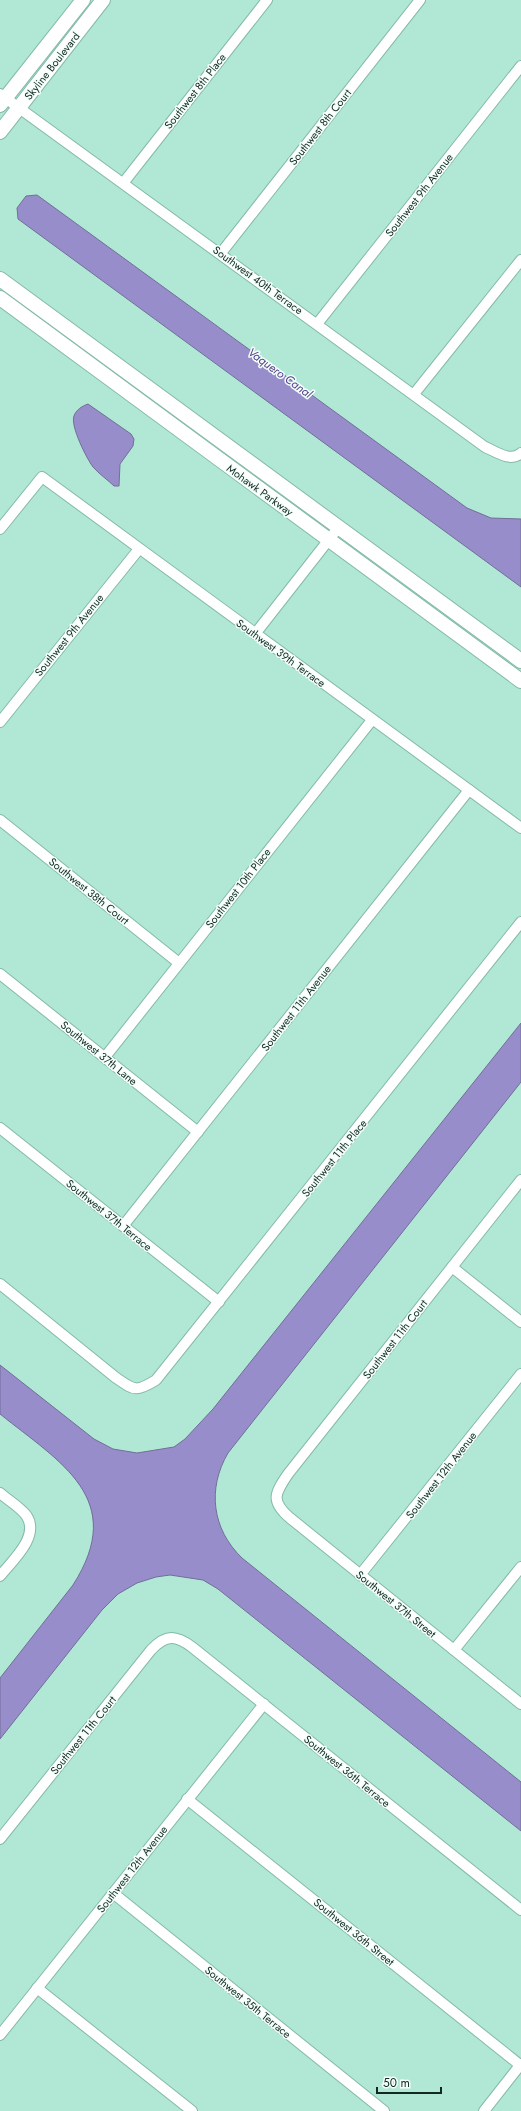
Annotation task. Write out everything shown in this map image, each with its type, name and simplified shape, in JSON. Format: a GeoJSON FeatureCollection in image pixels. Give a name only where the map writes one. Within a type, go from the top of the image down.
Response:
{"type":"FeatureCollection","features":[{"type":"Feature","properties":{"kind":"street","name":"Skyline Boulevard"},"geometry":{"type":"LineString","coordinates":[[2,99],[83,0]]}},
{"type":"Feature","properties":{"kind":"street","name":"Skyline Boulevard"},"geometry":{"type":"LineString","coordinates":[[0,132],[103,0]]}},
{"type":"Feature","properties":{"kind":"street","name":"Southwest 8th Place"},"geometry":{"type":"LineString","coordinates":[[124,182],[267,0]]}},
{"type":"Feature","properties":{"kind":"street","name":"Southwest 8th Court"},"geometry":{"type":"LineString","coordinates":[[221,253],[420,0]]}},
{"type":"Feature","properties":{"kind":"street","name":"Southwest 9th Avenue"},"geometry":{"type":"LineString","coordinates":[[317,324],[521,66]]}},
{"type":"Feature","properties":{"kind":"street","name":"Southwest 40th Terrace"},"geometry":{"type":"LineString","coordinates":[[2,99],[19,108],[124,182],[485,447],[509,458],[520,454]]}},
{"type":"Feature","properties":{"kind":"street"},"geometry":{"type":"LineString","coordinates":[[414,394],[521,260]]}},
{"type":"Feature","properties":{"kind":"street","name":"Mohawk Parkway"},"geometry":{"type":"LineString","coordinates":[[0,279],[521,661]]}},
{"type":"Feature","properties":{"kind":"street","name":"Mohawk Parkway"},"geometry":{"type":"LineString","coordinates":[[0,298],[521,681]]}},
{"type":"Feature","properties":{"kind":"street","name":"Southwest 39th Terrace"},"geometry":{"type":"LineString","coordinates":[[0,529],[42,478],[521,828]]}},
{"type":"Feature","properties":{"kind":"street"},"geometry":{"type":"LineString","coordinates":[[255,634],[338,528]]}},
{"type":"Feature","properties":{"kind":"street","name":"Southwest 9th Avenue"},"geometry":{"type":"LineString","coordinates":[[0,722],[139,549]]}},
{"type":"Feature","properties":{"kind":"street","name":"Southwest 10th Place"},"geometry":{"type":"LineString","coordinates":[[105,1058],[372,720]]}},
{"type":"Feature","properties":{"kind":"street","name":"Southwest 11th Avenue"},"geometry":{"type":"LineString","coordinates":[[123,1226],[469,790]]}},
{"type":"Feature","properties":{"kind":"street","name":"Southwest 38th Court"},"geometry":{"type":"LineString","coordinates":[[0,820],[179,963]]}},
{"type":"Feature","properties":{"kind":"street","name":"Southwest 11th Place"},"geometry":{"type":"LineString","coordinates":[[0,1284],[115,1377],[132,1388],[142,1389],[156,1380],[521,922]]}},
{"type":"Feature","properties":{"kind":"street","name":"Southwest 37th Lane"},"geometry":{"type":"LineString","coordinates":[[0,974],[198,1132]]}},
{"type":"Feature","properties":{"kind":"street","name":"Southwest 37th Terrace"},"geometry":{"type":"LineString","coordinates":[[0,1128],[218,1302]]}},
{"type":"Feature","properties":{"kind":"street","name":"Southwest 11th Court"},"geometry":{"type":"LineString","coordinates":[[276,1500],[277,1490],[288,1474],[521,1180]]}},
{"type":"Feature","properties":{"kind":"street"},"geometry":{"type":"LineString","coordinates":[[452,1267],[521,1322]]}},
{"type":"Feature","properties":{"kind":"street","name":"Southwest 12th Avenue"},"geometry":{"type":"LineString","coordinates":[[360,1575],[521,1374]]}},
{"type":"Feature","properties":{"kind":"street"},"geometry":{"type":"LineString","coordinates":[[0,1493],[26,1515],[31,1525],[27,1542],[0,1576]]}},
{"type":"Feature","properties":{"kind":"street","name":"Southwest 37th Street"},"geometry":{"type":"LineString","coordinates":[[276,1500],[282,1511],[521,1704]]}},
{"type":"Feature","properties":{"kind":"street"},"geometry":{"type":"LineString","coordinates":[[454,1650],[521,1567]]}},
{"type":"Feature","properties":{"kind":"street","name":"Southwest 11th Court"},"geometry":{"type":"LineString","coordinates":[[0,1839],[151,1650],[157,1643],[171,1637]]}},
{"type":"Feature","properties":{"kind":"street","name":"Southwest 36th Terrace"},"geometry":{"type":"LineString","coordinates":[[171,1637],[180,1639],[192,1647],[521,1910]]}},
{"type":"Feature","properties":{"kind":"street","name":"Southwest 12th Avenue"},"geometry":{"type":"LineString","coordinates":[[0,2035],[264,1704]]}},
{"type":"Feature","properties":{"kind":"street","name":"Southwest 36th Street"},"geometry":{"type":"LineString","coordinates":[[187,1799],[521,2065]]}},
{"type":"Feature","properties":{"kind":"street","name":"Southwest 35th Terrace"},"geometry":{"type":"LineString","coordinates":[[113,1893],[384,2111]]}},
{"type":"Feature","properties":{"kind":"street"},"geometry":{"type":"LineString","coordinates":[[37,1988],[192,2111]]}},
{"type":"Feature","properties":{"kind":"street"},"geometry":{"type":"LineString","coordinates":[[484,2111],[521,2065]]}},
{"type":"Feature","properties":{"kind":"water","name":"Vaquero Canal"},"geometry":{"type":"Polygon","coordinates":[[[37,195],[467,508],[491,518],[521,519],[521,587],[18,219],[17,208],[26,196],[37,195]]]}},
{"type":"Feature","properties":{"kind":"water"},"geometry":{"type":"Polygon","coordinates":[[[88,404],[131,434],[134,439],[133,446],[120,464],[119,486],[114,486],[93,467],[83,450],[74,427],[73,421],[76,412],[88,404]]]}},
{"type":"Feature","properties":{"kind":"water"},"geometry":{"type":"Polygon","coordinates":[[[521,1023],[521,1082],[228,1453],[221,1467],[215,1494],[219,1522],[224,1534],[232,1547],[242,1558],[521,1782],[521,1831],[218,1589],[203,1580],[170,1575],[156,1577],[137,1583],[118,1594],[102,1610],[0,1739],[0,1678],[73,1585],[88,1555],[93,1529],[90,1506],[80,1486],[64,1467],[45,1449],[0,1414],[0,1365],[94,1439],[113,1449],[137,1453],[174,1447],[185,1439],[213,1409],[521,1023]]]}}]}
